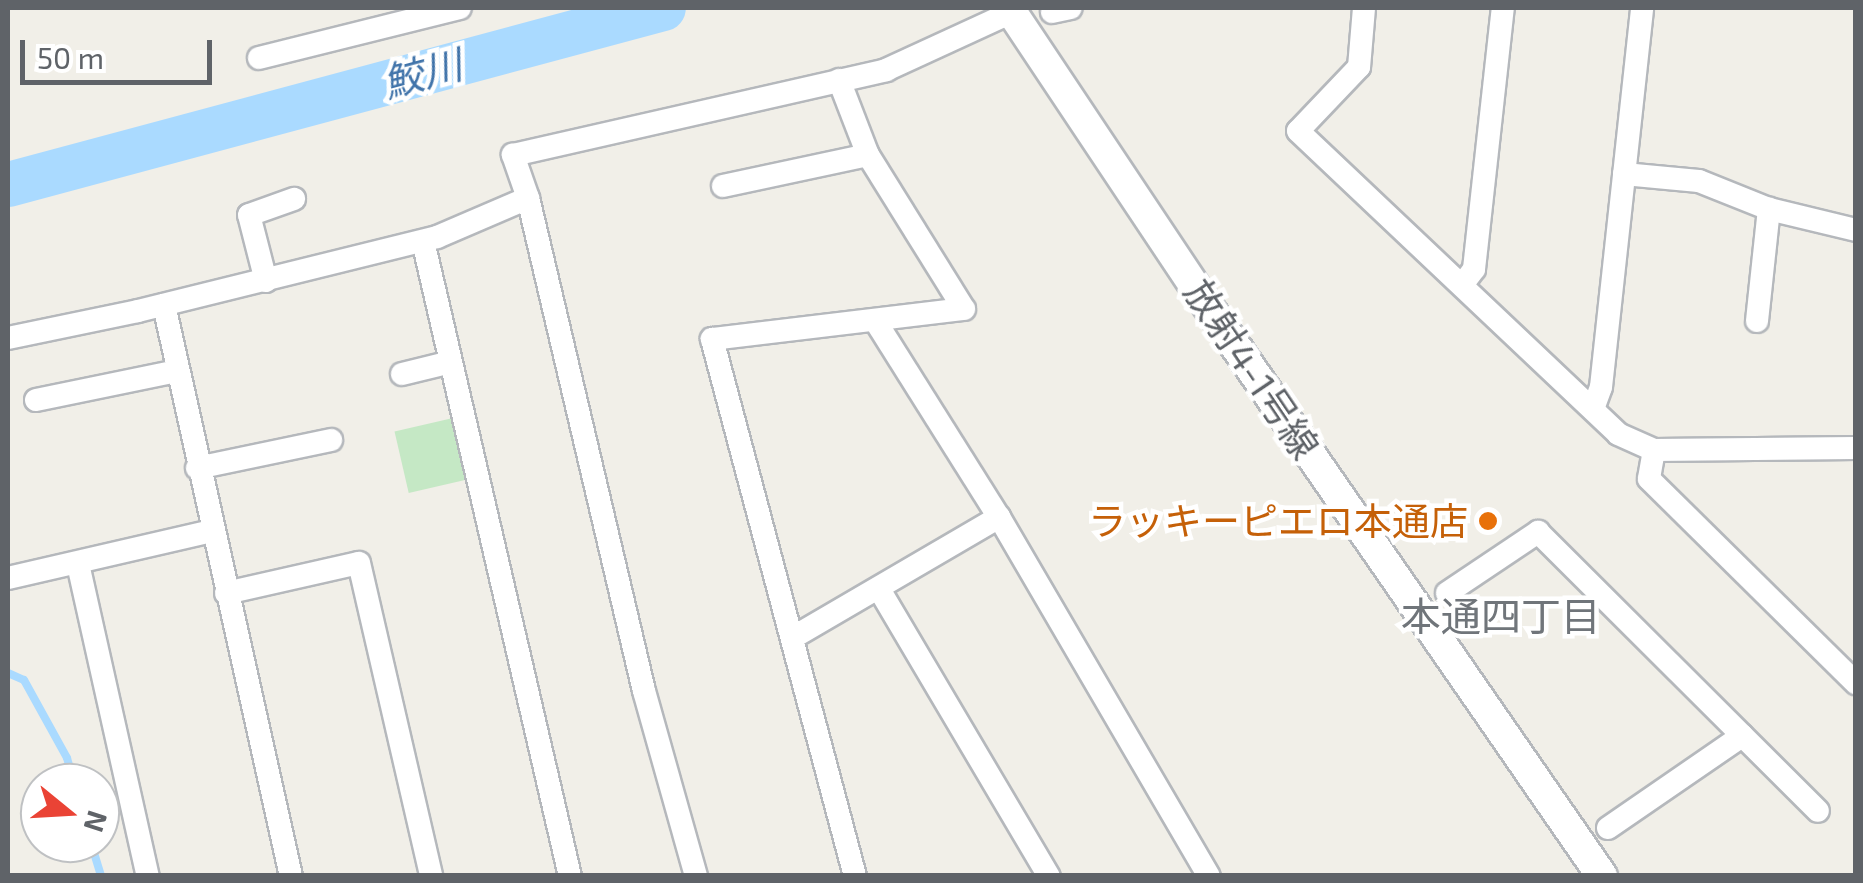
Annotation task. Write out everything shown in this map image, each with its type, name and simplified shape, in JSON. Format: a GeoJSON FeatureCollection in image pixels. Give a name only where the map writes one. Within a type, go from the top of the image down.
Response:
{"type":"FeatureCollection","features":[{"type":"Feature","properties":{"kind":"street"},"geometry":{"type":"LineString","coordinates":[[259,58],[460,8]]}},
{"type":"Feature","properties":{"kind":"street"},"geometry":{"type":"LineString","coordinates":[[1364,8],[1358,68],[1298,130],[1618,434],[1654,450],[1856,448]]}},
{"type":"Feature","properties":{"kind":"street"},"geometry":{"type":"LineString","coordinates":[[1462,286],[1474,270],[1502,8]]}},
{"type":"Feature","properties":{"kind":"street"},"geometry":{"type":"LineString","coordinates":[[1593,410],[1601,387],[1642,8]]}},
{"type":"Feature","properties":{"kind":"street"},"geometry":{"type":"LineString","coordinates":[[696,876],[644,691],[528,198],[513,155],[886,70],[1010,10]]}},
{"type":"Feature","properties":{"kind":"street","name":"放射4-1号線"},"geometry":{"type":"LineString","coordinates":[[1010,10],[1602,876]]}},
{"type":"Feature","properties":{"kind":"street"},"geometry":{"type":"LineString","coordinates":[[838,80],[868,156],[964,308],[876,322],[712,339],[855,876]]}},
{"type":"Feature","properties":{"kind":"street"},"geometry":{"type":"LineString","coordinates":[[723,186],[868,156]]}},
{"type":"Feature","properties":{"kind":"street"},"geometry":{"type":"LineString","coordinates":[[1624,174],[1699,181],[1769,209],[1856,230]]}},
{"type":"Feature","properties":{"kind":"street"},"geometry":{"type":"LineString","coordinates":[[8,338],[164,305],[422,241],[528,198]]}},
{"type":"Feature","properties":{"kind":"street"},"geometry":{"type":"LineString","coordinates":[[266,281],[249,214],[294,199]]}},
{"type":"Feature","properties":{"kind":"street"},"geometry":{"type":"LineString","coordinates":[[1757,321],[1769,209]]}},
{"type":"Feature","properties":{"kind":"street"},"geometry":{"type":"LineString","coordinates":[[422,241],[570,876]]}},
{"type":"Feature","properties":{"kind":"street"},"geometry":{"type":"LineString","coordinates":[[164,305],[197,468],[291,876]]}},
{"type":"Feature","properties":{"kind":"street"},"geometry":{"type":"LineString","coordinates":[[876,322],[998,516],[1208,876]]}},
{"type":"Feature","properties":{"kind":"street"},"geometry":{"type":"LineString","coordinates":[[402,374],[451,362]]}},
{"type":"Feature","properties":{"kind":"street"},"geometry":{"type":"LineString","coordinates":[[36,400],[176,371]]}},
{"type":"Feature","properties":{"kind":"street"},"geometry":{"type":"LineString","coordinates":[[197,468],[331,440]]}},
{"type":"Feature","properties":{"kind":"street"},"geometry":{"type":"LineString","coordinates":[[1654,450],[1650,479],[1856,683]]}},
{"type":"Feature","properties":{"kind":"street"},"geometry":{"type":"LineString","coordinates":[[792,638],[998,516]]}},
{"type":"Feature","properties":{"kind":"street"},"geometry":{"type":"LineString","coordinates":[[8,578],[212,531]]}},
{"type":"Feature","properties":{"kind":"street"},"geometry":{"type":"LineString","coordinates":[[1447,592],[1538,532],[1818,811]]}},
{"type":"Feature","properties":{"kind":"street"},"geometry":{"type":"LineString","coordinates":[[226,592],[359,563],[431,876]]}},
{"type":"Feature","properties":{"kind":"street"},"geometry":{"type":"LineString","coordinates":[[78,564],[148,876]]}},
{"type":"Feature","properties":{"kind":"street"},"geometry":{"type":"LineString","coordinates":[[879,589],[1049,876]]}},
{"type":"Feature","properties":{"kind":"street"},"geometry":{"type":"LineString","coordinates":[[1608,828],[1742,736]]}},
{"type":"Feature","properties":{"kind":"green space"},"geometry":{"type":"Polygon","coordinates":[[[453,418],[467,479],[409,493],[395,431],[453,418]]]}},
{"type":"Feature","properties":{"kind":"waterway","name":"鮫川"},"geometry":{"type":"LineString","coordinates":[[8,184],[663,8]]}},
{"type":"Feature","properties":{"kind":"waterway"},"geometry":{"type":"LineString","coordinates":[[8,673],[24,680],[68,763]]}},
{"type":"Feature","properties":{"kind":"waterway"},"geometry":{"type":"LineString","coordinates":[[97,863],[101,876]]}},
{"type":"Feature","properties":{"kind":"place","name":"ラッキーピエロ本通店"},"geometry":{"type":"Point","coordinates":[1488,521]}},
{"type":"Feature","properties":{"kind":"district","name":"本通四丁目"},"geometry":{"type":"Point","coordinates":[1501,615]}}]}
